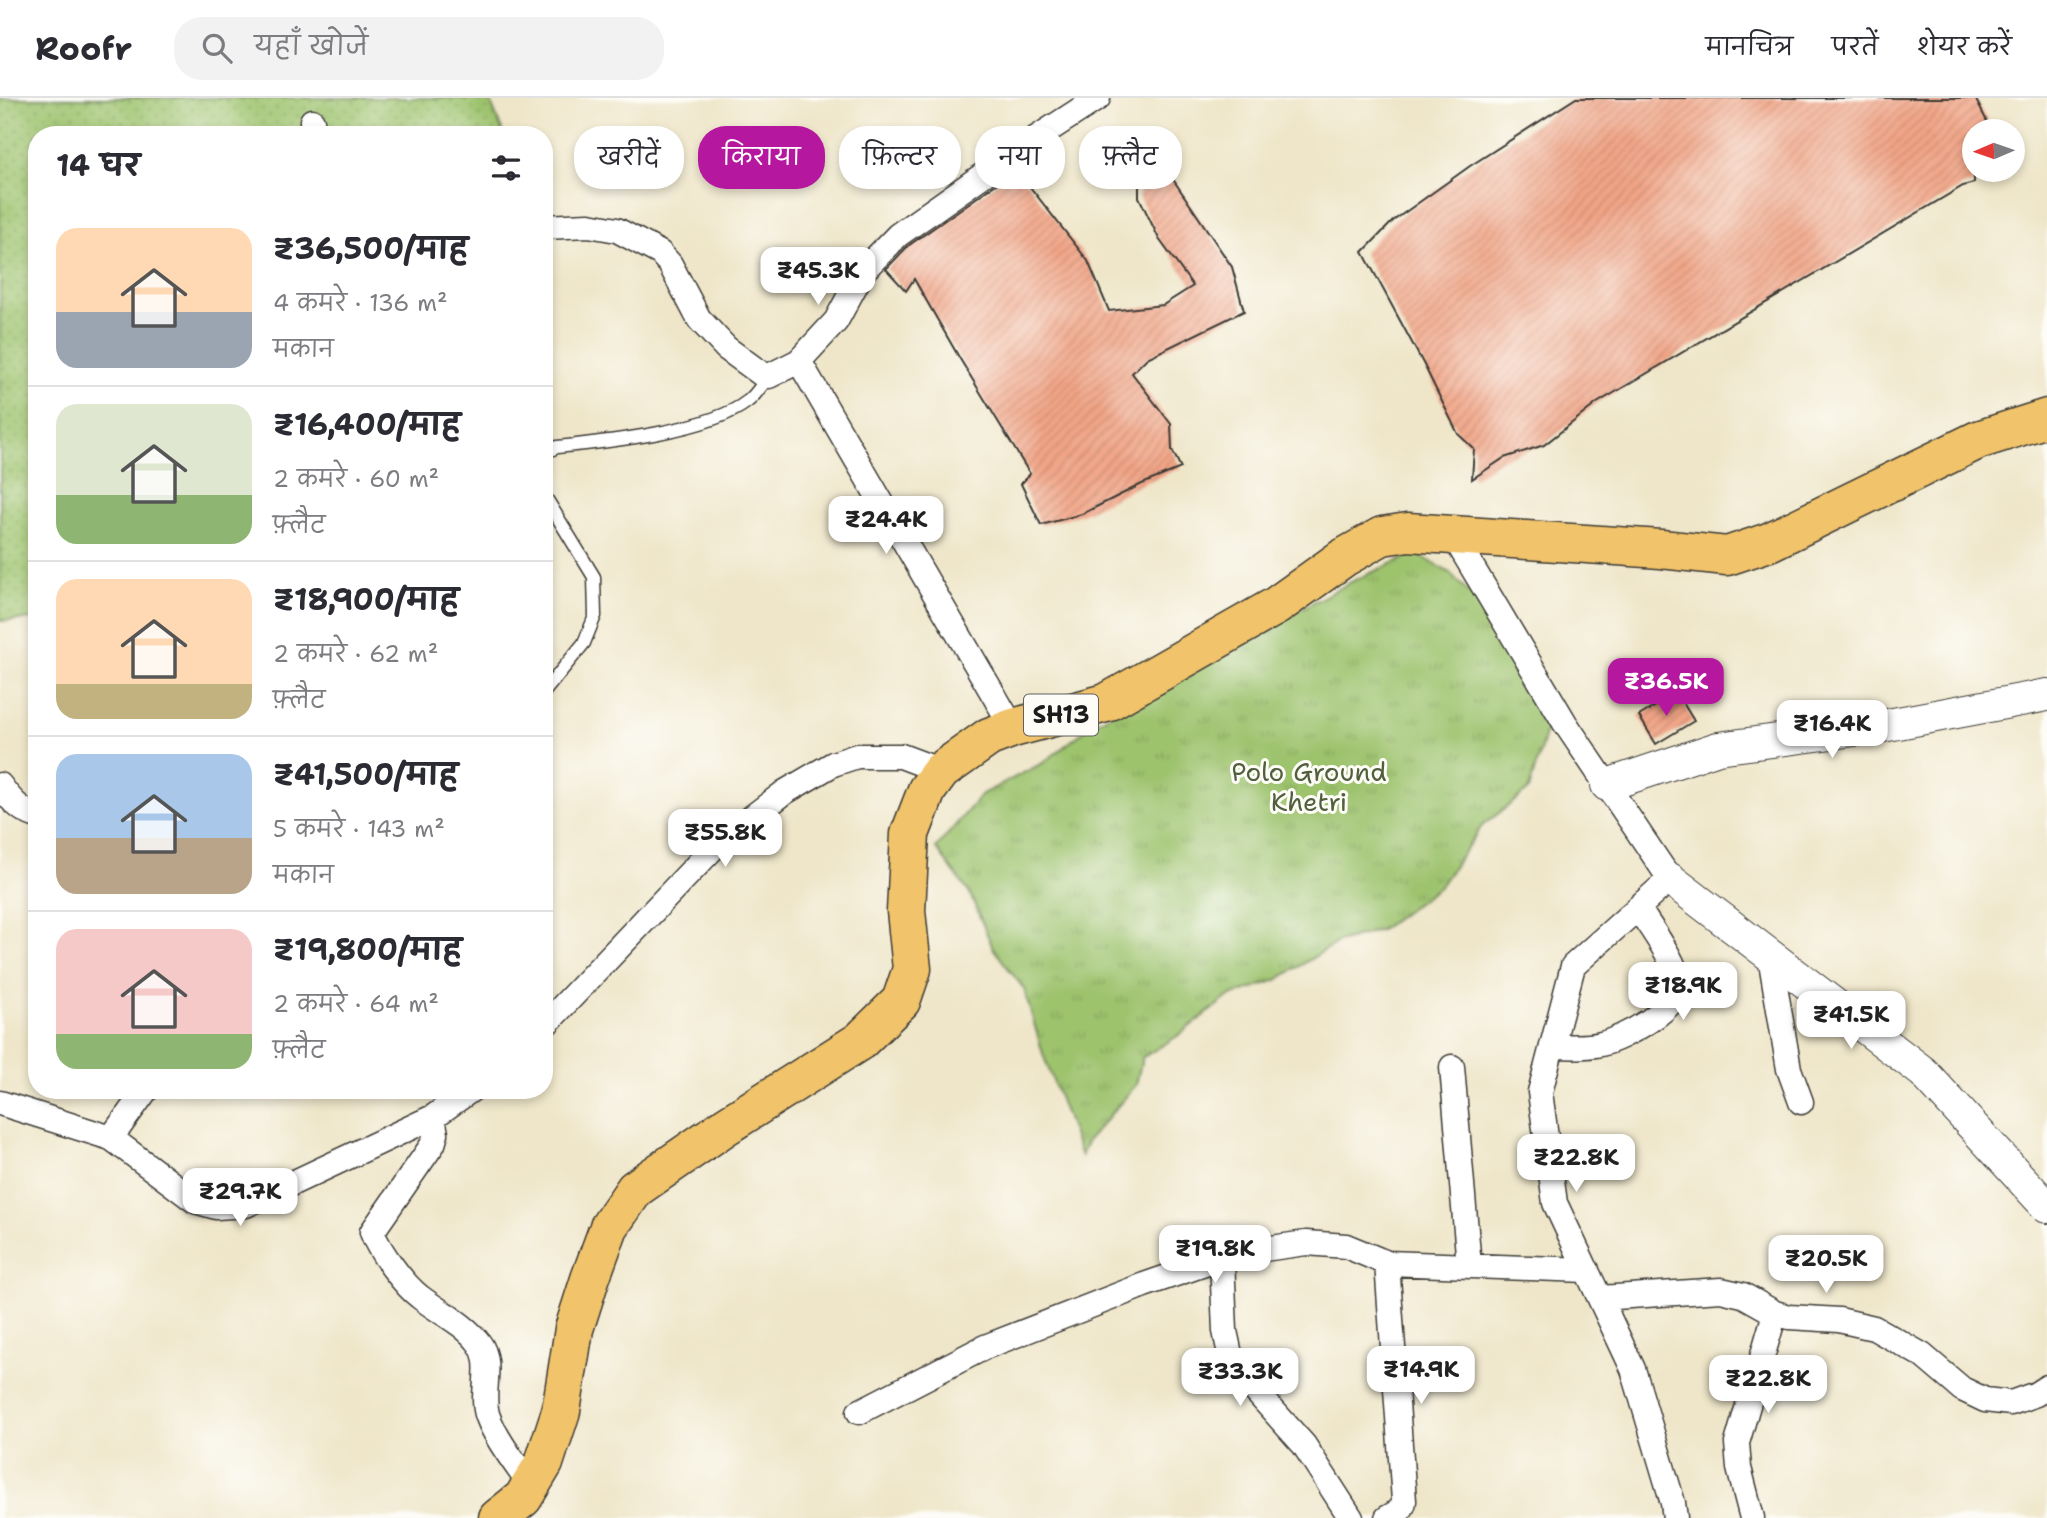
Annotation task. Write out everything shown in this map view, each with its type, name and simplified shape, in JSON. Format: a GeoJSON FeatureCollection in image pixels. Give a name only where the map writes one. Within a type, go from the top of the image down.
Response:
{"type":"FeatureCollection","features":[{"type":"Feature","properties":{"kind":"main road","name":"SH13"},"geometry":{"type":"LineString","coordinates":[[498,1518],[523,1498],[544,1463],[561,1411],[574,1329],[590,1279],[609,1227],[635,1189],[726,1126],[860,1041],[901,1001],[912,969],[906,911],[910,834],[927,790],[941,771],[989,737],[1013,728],[1106,704],[1276,606],[1343,558],[1382,536],[1408,532],[1727,556],[1769,542],[1978,440],[2047,418]]}},
{"type":"Feature","properties":{"kind":"street"},"geometry":{"type":"LineString","coordinates":[[553,227],[589,225],[617,230],[660,253],[670,264],[699,319],[726,348],[769,376],[799,360],[836,321],[863,271],[898,235],[1021,148],[1098,98]]}},
{"type":"Feature","properties":{"kind":"street"},"geometry":{"type":"LineString","coordinates":[[799,360],[1013,728]]}},
{"type":"Feature","properties":{"kind":"street"},"geometry":{"type":"LineString","coordinates":[[1453,535],[1565,723],[1670,879],[1923,1072],[2047,1208]]}},
{"type":"Feature","properties":{"kind":"street"},"geometry":{"type":"LineString","coordinates":[[1607,785],[1718,748],[1877,727],[2047,695]]}},
{"type":"Feature","properties":{"kind":"street"},"geometry":{"type":"LineString","coordinates":[[553,1017],[717,844],[785,792],[833,764],[857,756],[901,756],[941,771]]}},
{"type":"Feature","properties":{"kind":"street"},"geometry":{"type":"LineString","coordinates":[[0,785],[28,813]]}},
{"type":"Feature","properties":{"kind":"street"},"geometry":{"type":"LineString","coordinates":[[1670,879],[1573,966],[1540,1092],[1555,1203],[1633,1369],[1673,1503],[1675,1518]]}},
{"type":"Feature","properties":{"kind":"street"},"geometry":{"type":"LineString","coordinates":[[1552,1046],[1586,1046],[1611,1042],[1659,1014],[1677,996],[1680,987],[1677,974],[1638,908]]}},
{"type":"Feature","properties":{"kind":"street"},"geometry":{"type":"LineString","coordinates":[[1770,956],[1788,1069],[1801,1102]]}},
{"type":"Feature","properties":{"kind":"street"},"geometry":{"type":"LineString","coordinates":[[1452,1067],[1468,1266]]}},
{"type":"Feature","properties":{"kind":"street"},"geometry":{"type":"LineString","coordinates":[[111,1138],[139,1099]]}},
{"type":"Feature","properties":{"kind":"street"},"geometry":{"type":"LineString","coordinates":[[0,1103],[111,1138],[195,1201],[216,1207],[246,1205],[433,1118],[459,1099]]}},
{"type":"Feature","properties":{"kind":"street"},"geometry":{"type":"LineString","coordinates":[[433,1118],[436,1134],[433,1144],[372,1232],[401,1279],[417,1295],[469,1332],[481,1344],[486,1360],[487,1415],[530,1486]]}},
{"type":"Feature","properties":{"kind":"street"},"geometry":{"type":"LineString","coordinates":[[859,1412],[985,1347],[1144,1285],[1222,1258],[1264,1249],[1306,1243],[1346,1246],[1387,1263],[1587,1270]]}},
{"type":"Feature","properties":{"kind":"street"},"geometry":{"type":"LineString","coordinates":[[1222,1258],[1225,1331],[1230,1354],[1243,1377],[1304,1445],[1351,1518]]}},
{"type":"Feature","properties":{"kind":"street"},"geometry":{"type":"LineString","coordinates":[[1387,1263],[1404,1501],[1400,1510],[1387,1518]]}},
{"type":"Feature","properties":{"kind":"street"},"geometry":{"type":"LineString","coordinates":[[1600,1298],[1721,1290],[1743,1295],[1775,1313],[1789,1317],[1839,1320],[1874,1328],[1922,1355],[1962,1389],[1985,1400],[2011,1403],[2047,1387]]}},
{"type":"Feature","properties":{"kind":"street"},"geometry":{"type":"LineString","coordinates":[[1752,1518],[1739,1468],[1737,1443],[1775,1313]]}},
{"type":"Feature","properties":{"kind":"lane"},"geometry":{"type":"LineString","coordinates":[[553,449],[666,431],[722,416],[748,401],[769,376]]}},
{"type":"Feature","properties":{"kind":"lane"},"geometry":{"type":"LineString","coordinates":[[553,510],[594,577],[595,616],[584,643],[553,681]]}},
{"type":"Feature","properties":{"kind":"green space"},"geometry":{"type":"Polygon","coordinates":[[[0,98],[489,98],[500,126],[28,126],[28,619],[0,621],[0,98]]]}},
{"type":"Feature","properties":{"kind":"green space","name":"Polo Ground Khetri"},"geometry":{"type":"Polygon","coordinates":[[[1416,553],[1450,573],[1489,613],[1548,723],[1529,790],[1482,826],[1440,886],[1380,930],[1338,942],[1277,980],[1228,997],[1179,1035],[1142,1058],[1136,1085],[1088,1140],[1081,1156],[1043,1054],[1024,989],[993,948],[970,894],[936,848],[982,794],[1043,763],[1093,724],[1357,579],[1416,553]]]}},
{"type":"Feature","properties":{"kind":"building"},"geometry":{"type":"Polygon","coordinates":[[[1576,98],[1975,98],[1986,119],[1962,119],[1962,182],[1974,183],[1963,186],[1597,403],[1544,445],[1504,458],[1472,479],[1474,449],[1458,434],[1363,252],[1393,221],[1470,166],[1576,98]]]}},
{"type":"Feature","properties":{"kind":"building"},"geometry":{"type":"Polygon","coordinates":[[[989,189],[1032,189],[1088,261],[1109,311],[1163,305],[1193,286],[1159,239],[1139,197],[1139,189],[1179,189],[1232,267],[1244,311],[1147,358],[1132,373],[1171,424],[1172,450],[1181,468],[1082,514],[1041,525],[1021,484],[1030,474],[914,279],[906,291],[886,269],[908,246],[989,189]]]}},
{"type":"Feature","properties":{"kind":"building"},"geometry":{"type":"Polygon","coordinates":[[[1677,693],[1694,721],[1656,744],[1639,716],[1677,693]]]}}]}
